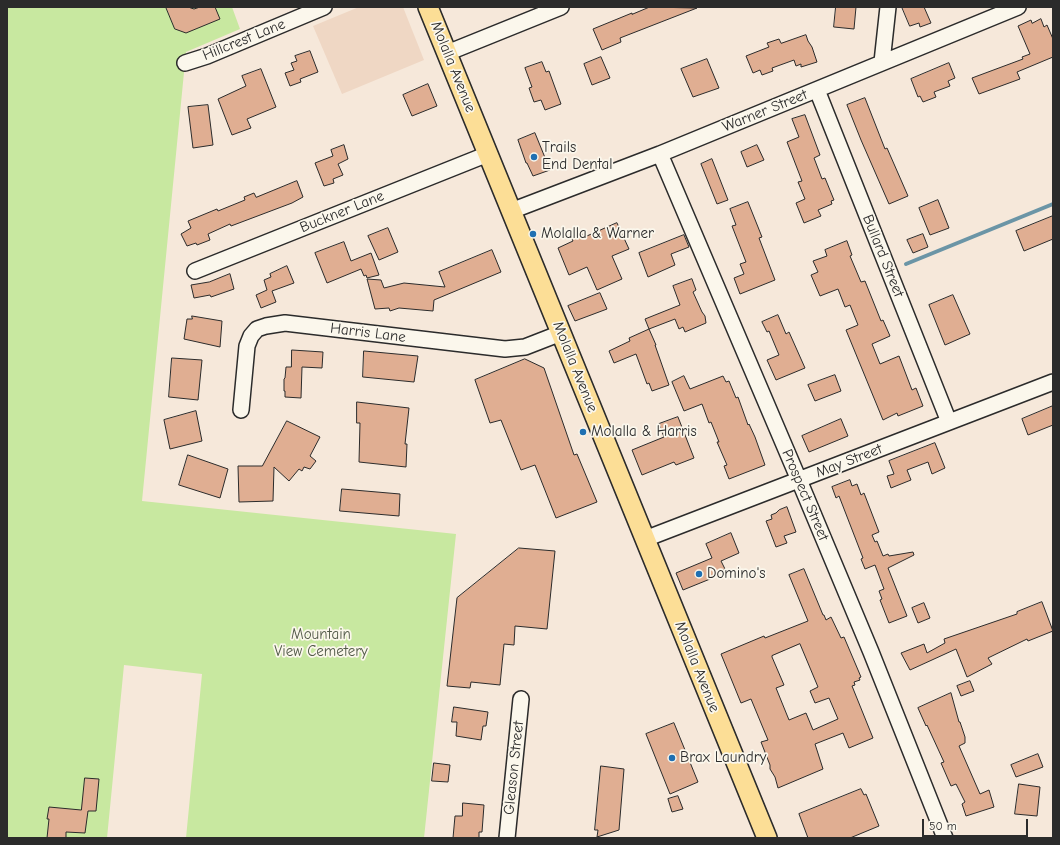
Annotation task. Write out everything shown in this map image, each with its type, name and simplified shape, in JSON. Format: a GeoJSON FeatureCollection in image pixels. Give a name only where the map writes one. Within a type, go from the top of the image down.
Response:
{"type":"FeatureCollection","features":[{"type":"Feature","properties":{"kind":"main road","name":"Molalla Avenue"},"geometry":{"type":"LineString","coordinates":[[428,7],[767,838]]}},
{"type":"Feature","properties":{"kind":"street","name":"Hillcrest Lane"},"geometry":{"type":"LineString","coordinates":[[186,63],[207,56],[324,7]]}},
{"type":"Feature","properties":{"kind":"street"},"geometry":{"type":"LineString","coordinates":[[447,53],[561,7]]}},
{"type":"Feature","properties":{"kind":"street"},"geometry":{"type":"LineString","coordinates":[[882,62],[888,7]]}},
{"type":"Feature","properties":{"kind":"street","name":"Warner Street"},"geometry":{"type":"LineString","coordinates":[[511,211],[660,154],[1018,7]]}},
{"type":"Feature","properties":{"kind":"street","name":"Bullard Street"},"geometry":{"type":"LineString","coordinates":[[817,90],[950,422]]}},
{"type":"Feature","properties":{"kind":"street","name":"Buckner Lane"},"geometry":{"type":"LineString","coordinates":[[195,270],[488,154]]}},
{"type":"Feature","properties":{"kind":"street","name":"Prospect Street"},"geometry":{"type":"LineString","coordinates":[[660,154],[871,652],[945,838]]}},
{"type":"Feature","properties":{"kind":"street","name":"Harris Lane"},"geometry":{"type":"LineString","coordinates":[[241,410],[247,346],[250,336],[257,329],[266,326],[285,323],[505,349],[524,347],[561,333]]}},
{"type":"Feature","properties":{"kind":"street","name":"May Street"},"geometry":{"type":"LineString","coordinates":[[645,539],[1053,382]]}},
{"type":"Feature","properties":{"kind":"street","name":"Gleason Street"},"geometry":{"type":"LineString","coordinates":[[506,838],[521,699]]}},
{"type":"Feature","properties":{"kind":"shaded area"},"geometry":{"type":"Polygon","coordinates":[[[359,7],[403,7],[424,60],[342,94],[313,26],[359,7]]]}},
{"type":"Feature","properties":{"kind":"green space","name":"Mountain View Cemetery"},"geometry":{"type":"Polygon","coordinates":[[[7,7],[232,7],[240,29],[186,52],[142,501],[456,534],[424,838],[186,838],[202,674],[124,665],[107,838],[7,838],[7,7]]]}},
{"type":"Feature","properties":{"kind":"building"},"geometry":{"type":"Polygon","coordinates":[[[166,7],[188,7],[194,9],[200,7],[215,7],[220,19],[186,33],[175,29],[166,7]]]}},
{"type":"Feature","properties":{"kind":"building"},"geometry":{"type":"Polygon","coordinates":[[[650,7],[697,8],[620,38],[621,42],[602,50],[593,29],[650,7]]]}},
{"type":"Feature","properties":{"kind":"building"},"geometry":{"type":"Polygon","coordinates":[[[836,7],[856,7],[854,29],[834,27],[836,7]]]}},
{"type":"Feature","properties":{"kind":"building"},"geometry":{"type":"Polygon","coordinates":[[[902,7],[924,7],[931,23],[920,27],[919,23],[910,26],[902,7]]]}},
{"type":"Feature","properties":{"kind":"building"},"geometry":{"type":"Polygon","coordinates":[[[1041,19],[1044,27],[1047,25],[1053,39],[1053,57],[1017,72],[1020,79],[979,94],[972,78],[1023,59],[1022,57],[1030,54],[1018,26],[1031,20],[1032,23],[1041,19]]]}},
{"type":"Feature","properties":{"kind":"building"},"geometry":{"type":"Polygon","coordinates":[[[806,35],[817,62],[801,67],[801,64],[796,66],[794,60],[772,68],[773,71],[762,75],[760,70],[753,73],[746,56],[769,47],[767,43],[779,39],[781,43],[806,35]]]}},
{"type":"Feature","properties":{"kind":"building"},"geometry":{"type":"Polygon","coordinates":[[[310,51],[318,72],[300,79],[301,82],[290,86],[285,73],[294,70],[291,63],[297,61],[295,56],[310,51]]]}},
{"type":"Feature","properties":{"kind":"building"},"geometry":{"type":"Polygon","coordinates":[[[601,57],[610,78],[592,85],[584,64],[601,57]]]}},
{"type":"Feature","properties":{"kind":"building"},"geometry":{"type":"Polygon","coordinates":[[[707,59],[719,88],[693,97],[681,69],[707,59]]]}},
{"type":"Feature","properties":{"kind":"building"},"geometry":{"type":"Polygon","coordinates":[[[542,62],[546,72],[549,71],[561,104],[545,110],[541,100],[534,102],[529,88],[532,87],[525,68],[542,62]]]}},
{"type":"Feature","properties":{"kind":"building"},"geometry":{"type":"Polygon","coordinates":[[[949,63],[955,78],[948,81],[950,86],[934,92],[936,97],[923,102],[920,96],[918,97],[911,79],[949,63]]]}},
{"type":"Feature","properties":{"kind":"building"},"geometry":{"type":"Polygon","coordinates":[[[261,69],[276,107],[247,119],[251,128],[232,135],[218,99],[246,86],[242,76],[261,69]]]}},
{"type":"Feature","properties":{"kind":"building"},"geometry":{"type":"Polygon","coordinates":[[[428,84],[437,106],[412,116],[403,95],[428,84]]]}},
{"type":"Feature","properties":{"kind":"building"},"geometry":{"type":"Polygon","coordinates":[[[865,98],[885,149],[887,148],[908,196],[889,204],[847,105],[865,98]]]}},
{"type":"Feature","properties":{"kind":"building"},"geometry":{"type":"Polygon","coordinates":[[[208,105],[213,145],[193,148],[188,107],[208,105]]]}},
{"type":"Feature","properties":{"kind":"building"},"geometry":{"type":"Polygon","coordinates":[[[805,115],[820,155],[814,158],[822,179],[825,178],[834,200],[831,201],[832,204],[818,210],[821,216],[804,223],[796,203],[805,199],[798,182],[802,181],[787,142],[799,137],[792,119],[805,115]]]}},
{"type":"Feature","properties":{"kind":"building","name":"Trails End Dental"},"geometry":{"type":"Polygon","coordinates":[[[535,133],[550,170],[533,176],[526,163],[518,140],[535,133]]]}},
{"type":"Feature","properties":{"kind":"building"},"geometry":{"type":"Polygon","coordinates":[[[344,145],[348,159],[338,164],[343,175],[333,179],[334,183],[324,186],[315,163],[333,156],[331,150],[344,145]]]}},
{"type":"Feature","properties":{"kind":"building"},"geometry":{"type":"Polygon","coordinates":[[[757,145],[764,160],[747,167],[741,152],[757,145]]]}},
{"type":"Feature","properties":{"kind":"building"},"geometry":{"type":"Polygon","coordinates":[[[712,159],[728,200],[717,204],[701,164],[712,159]]]}},
{"type":"Feature","properties":{"kind":"building"},"geometry":{"type":"Polygon","coordinates":[[[297,181],[303,197],[292,203],[231,226],[230,224],[208,234],[210,240],[197,245],[196,243],[187,246],[181,234],[191,228],[188,221],[217,209],[218,211],[245,200],[244,197],[254,193],[256,197],[297,181]]]}},
{"type":"Feature","properties":{"kind":"building"},"geometry":{"type":"Polygon","coordinates":[[[938,200],[949,228],[930,235],[919,208],[938,200]]]}},
{"type":"Feature","properties":{"kind":"building"},"geometry":{"type":"Polygon","coordinates":[[[748,202],[762,237],[759,238],[775,280],[740,294],[734,278],[744,274],[740,264],[746,262],[732,226],[736,225],[730,209],[748,202]]]}},
{"type":"Feature","properties":{"kind":"building"},"geometry":{"type":"Polygon","coordinates":[[[1053,216],[1053,239],[1024,251],[1016,231],[1053,216]]]}},
{"type":"Feature","properties":{"kind":"building"},"geometry":{"type":"Polygon","coordinates":[[[617,223],[629,249],[612,256],[622,279],[597,290],[587,267],[569,275],[558,248],[585,233],[586,236],[617,223]]]}},
{"type":"Feature","properties":{"kind":"building"},"geometry":{"type":"Polygon","coordinates":[[[388,228],[398,252],[379,260],[368,236],[388,228]]]}},
{"type":"Feature","properties":{"kind":"building"},"geometry":{"type":"Polygon","coordinates":[[[923,234],[928,247],[913,253],[907,240],[923,234]]]}},
{"type":"Feature","properties":{"kind":"building"},"geometry":{"type":"Polygon","coordinates":[[[684,235],[689,247],[671,254],[675,265],[648,277],[639,253],[684,235]]]}},
{"type":"Feature","properties":{"kind":"building"},"geometry":{"type":"Polygon","coordinates":[[[847,241],[852,255],[850,256],[861,282],[865,281],[881,321],[883,320],[890,336],[872,344],[880,364],[899,356],[912,390],[916,388],[923,406],[898,416],[897,413],[883,420],[846,330],[858,325],[850,305],[845,307],[838,289],[820,296],[811,275],[818,272],[813,261],[827,256],[825,250],[847,241]]]}},
{"type":"Feature","properties":{"kind":"building"},"geometry":{"type":"Polygon","coordinates":[[[344,242],[351,261],[371,253],[379,275],[367,278],[366,275],[364,276],[361,269],[327,283],[315,253],[344,242]]]}},
{"type":"Feature","properties":{"kind":"building"},"geometry":{"type":"Polygon","coordinates":[[[492,250],[501,272],[434,300],[433,311],[399,308],[390,311],[389,308],[375,309],[367,279],[381,280],[384,288],[404,283],[445,287],[439,272],[492,250]]]}},
{"type":"Feature","properties":{"kind":"building"},"geometry":{"type":"Polygon","coordinates":[[[287,266],[294,283],[272,291],[276,302],[261,308],[256,295],[267,290],[264,280],[271,277],[270,274],[287,266]]]}},
{"type":"Feature","properties":{"kind":"building"},"geometry":{"type":"Polygon","coordinates":[[[230,274],[234,289],[211,297],[210,295],[194,298],[191,285],[209,282],[230,274]]]}},
{"type":"Feature","properties":{"kind":"building"},"geometry":{"type":"Polygon","coordinates":[[[692,279],[696,290],[693,292],[705,316],[706,323],[685,332],[683,327],[679,329],[675,319],[649,329],[645,319],[680,305],[673,286],[692,279]]]}},
{"type":"Feature","properties":{"kind":"building"},"geometry":{"type":"Polygon","coordinates":[[[600,293],[607,309],[575,321],[568,306],[600,293]]]}},
{"type":"Feature","properties":{"kind":"building"},"geometry":{"type":"Polygon","coordinates":[[[953,295],[970,334],[945,345],[929,305],[953,295]]]}},
{"type":"Feature","properties":{"kind":"building"},"geometry":{"type":"Polygon","coordinates":[[[778,315],[786,334],[789,332],[805,368],[776,380],[767,360],[779,355],[769,331],[767,332],[762,322],[778,315]]]}},
{"type":"Feature","properties":{"kind":"building"},"geometry":{"type":"Polygon","coordinates":[[[192,316],[222,321],[220,347],[184,339],[187,319],[192,319],[192,316]]]}},
{"type":"Feature","properties":{"kind":"building"},"geometry":{"type":"Polygon","coordinates":[[[649,329],[656,345],[669,385],[652,391],[649,383],[647,384],[636,354],[614,363],[609,351],[630,341],[629,338],[649,329]]]}},
{"type":"Feature","properties":{"kind":"building"},"geometry":{"type":"Polygon","coordinates":[[[292,350],[323,352],[322,368],[302,367],[301,398],[285,397],[284,379],[286,367],[291,367],[292,350]]]}},
{"type":"Feature","properties":{"kind":"building"},"geometry":{"type":"Polygon","coordinates":[[[364,351],[418,356],[414,382],[363,377],[364,351]]]}},
{"type":"Feature","properties":{"kind":"building"},"geometry":{"type":"Polygon","coordinates":[[[172,358],[202,360],[198,400],[169,397],[172,358]]]}},
{"type":"Feature","properties":{"kind":"building"},"geometry":{"type":"Polygon","coordinates":[[[525,359],[544,368],[574,455],[577,454],[597,502],[556,518],[535,465],[521,470],[501,420],[490,423],[475,380],[525,359]]]}},
{"type":"Feature","properties":{"kind":"building"},"geometry":{"type":"Polygon","coordinates":[[[835,375],[841,391],[815,401],[808,385],[835,375]]]}},
{"type":"Feature","properties":{"kind":"building"},"geometry":{"type":"Polygon","coordinates":[[[684,376],[690,389],[723,376],[726,382],[729,381],[736,398],[738,397],[765,465],[729,479],[724,466],[727,465],[717,442],[719,442],[711,422],[709,423],[702,404],[684,411],[672,382],[684,376]]]}},
{"type":"Feature","properties":{"kind":"building"},"geometry":{"type":"Polygon","coordinates":[[[357,402],[409,408],[405,444],[407,444],[406,467],[359,462],[360,423],[357,423],[357,402]]]}},
{"type":"Feature","properties":{"kind":"building"},"geometry":{"type":"Polygon","coordinates":[[[1053,406],[1053,425],[1028,435],[1022,419],[1053,406]]]}},
{"type":"Feature","properties":{"kind":"building"},"geometry":{"type":"Polygon","coordinates":[[[196,411],[202,441],[170,449],[164,420],[196,411]]]}},
{"type":"Feature","properties":{"kind":"building"},"geometry":{"type":"Polygon","coordinates":[[[678,417],[694,458],[676,465],[674,462],[642,475],[632,450],[664,437],[659,424],[678,417]]]}},
{"type":"Feature","properties":{"kind":"building"},"geometry":{"type":"Polygon","coordinates":[[[841,419],[848,436],[809,452],[802,436],[841,419]]]}},
{"type":"Feature","properties":{"kind":"building"},"geometry":{"type":"Polygon","coordinates":[[[287,421],[320,437],[310,456],[316,461],[310,469],[304,467],[302,471],[299,469],[289,481],[274,467],[273,501],[239,502],[238,466],[262,466],[287,421]]]}},
{"type":"Feature","properties":{"kind":"building"},"geometry":{"type":"Polygon","coordinates":[[[935,443],[945,468],[932,474],[928,462],[907,470],[911,480],[891,488],[887,476],[894,474],[889,461],[935,443]]]}},
{"type":"Feature","properties":{"kind":"building"},"geometry":{"type":"Polygon","coordinates":[[[188,455],[228,469],[220,498],[179,485],[188,455]]]}},
{"type":"Feature","properties":{"kind":"building"},"geometry":{"type":"Polygon","coordinates":[[[850,480],[852,486],[857,484],[861,495],[864,493],[879,532],[872,535],[875,542],[877,541],[883,556],[888,554],[889,556],[913,552],[914,555],[888,568],[907,616],[889,623],[880,600],[882,599],[879,591],[884,589],[875,565],[865,569],[861,559],[863,558],[839,496],[836,498],[832,487],[850,480]]]}},
{"type":"Feature","properties":{"kind":"building"},"geometry":{"type":"Polygon","coordinates":[[[342,489],[400,494],[399,516],[340,511],[342,489]]]}},
{"type":"Feature","properties":{"kind":"building"},"geometry":{"type":"Polygon","coordinates":[[[787,507],[796,532],[784,536],[787,543],[776,547],[766,521],[772,519],[771,515],[787,507]]]}},
{"type":"Feature","properties":{"kind":"building"},"geometry":{"type":"Polygon","coordinates":[[[731,533],[739,553],[721,561],[725,569],[713,574],[715,577],[683,590],[676,573],[712,558],[706,544],[731,533]]]}},
{"type":"Feature","properties":{"kind":"building"},"geometry":{"type":"Polygon","coordinates":[[[519,548],[555,551],[547,629],[515,626],[514,645],[504,644],[500,685],[471,682],[470,688],[447,686],[457,598],[519,548]]]}},
{"type":"Feature","properties":{"kind":"building"},"geometry":{"type":"Polygon","coordinates":[[[804,569],[823,615],[826,620],[831,617],[841,638],[844,637],[861,677],[859,678],[860,680],[854,682],[855,685],[852,686],[873,738],[849,748],[843,733],[815,744],[823,769],[778,788],[761,742],[768,740],[751,699],[741,703],[721,654],[764,636],[765,638],[808,621],[789,575],[804,569]],[[800,644],[772,656],[784,685],[776,688],[789,720],[806,713],[813,730],[838,719],[829,698],[815,703],[810,691],[818,687],[800,644]]]}},
{"type":"Feature","properties":{"kind":"building"},"geometry":{"type":"Polygon","coordinates":[[[1042,602],[1053,631],[1028,641],[1027,639],[988,658],[992,664],[967,677],[956,649],[910,670],[901,653],[924,644],[927,653],[945,643],[944,639],[1017,614],[1017,612],[1042,602]]]}},
{"type":"Feature","properties":{"kind":"building"},"geometry":{"type":"Polygon","coordinates":[[[924,603],[930,618],[918,623],[912,608],[924,603]]]}},
{"type":"Feature","properties":{"kind":"building"},"geometry":{"type":"Polygon","coordinates":[[[970,681],[974,691],[961,696],[957,686],[970,681]]]}},
{"type":"Feature","properties":{"kind":"building"},"geometry":{"type":"Polygon","coordinates":[[[951,693],[965,737],[965,743],[959,746],[980,794],[989,790],[994,807],[966,816],[962,804],[965,802],[956,784],[951,786],[941,763],[944,762],[918,708],[951,693]]]}},
{"type":"Feature","properties":{"kind":"building"},"geometry":{"type":"Polygon","coordinates":[[[454,707],[488,712],[486,726],[483,726],[481,740],[456,736],[457,722],[452,722],[454,707]]]}},
{"type":"Feature","properties":{"kind":"building","name":"Brax Laundry"},"geometry":{"type":"Polygon","coordinates":[[[674,723],[698,782],[670,794],[646,734],[674,723]]]}},
{"type":"Feature","properties":{"kind":"building"},"geometry":{"type":"Polygon","coordinates":[[[1038,754],[1043,767],[1016,777],[1011,765],[1038,754]]]}},
{"type":"Feature","properties":{"kind":"building"},"geometry":{"type":"Polygon","coordinates":[[[434,763],[450,765],[448,782],[432,781],[434,763]]]}},
{"type":"Feature","properties":{"kind":"building"},"geometry":{"type":"Polygon","coordinates":[[[601,766],[624,769],[619,830],[597,837],[598,830],[595,830],[601,766]]]}},
{"type":"Feature","properties":{"kind":"building"},"geometry":{"type":"Polygon","coordinates":[[[85,778],[99,779],[96,811],[88,811],[85,833],[66,832],[66,838],[47,838],[49,819],[47,819],[49,807],[81,810],[85,778]]]}},
{"type":"Feature","properties":{"kind":"building"},"geometry":{"type":"Polygon","coordinates":[[[1019,784],[1040,787],[1037,816],[1015,814],[1019,784]]]}},
{"type":"Feature","properties":{"kind":"building"},"geometry":{"type":"Polygon","coordinates":[[[861,789],[864,795],[866,794],[879,826],[850,838],[808,838],[799,814],[861,789]]]}},
{"type":"Feature","properties":{"kind":"building"},"geometry":{"type":"Polygon","coordinates":[[[678,796],[683,809],[672,812],[668,799],[678,796]]]}},
{"type":"Feature","properties":{"kind":"building"},"geometry":{"type":"Polygon","coordinates":[[[463,803],[484,805],[482,832],[479,832],[479,838],[453,838],[455,816],[462,816],[463,803]]]}},
{"type":"Feature","properties":{"kind":"waterway"},"geometry":{"type":"LineString","coordinates":[[906,264],[1053,204]]}},
{"type":"Feature","properties":{"kind":"place","name":"Trails End Dental"},"geometry":{"type":"Point","coordinates":[534,157]}},
{"type":"Feature","properties":{"kind":"place","name":"Molalla & Warner"},"geometry":{"type":"Point","coordinates":[533,234]}},
{"type":"Feature","properties":{"kind":"place","name":"Molalla & Harris"},"geometry":{"type":"Point","coordinates":[583,432]}},
{"type":"Feature","properties":{"kind":"place","name":"Domino's"},"geometry":{"type":"Point","coordinates":[699,574]}},
{"type":"Feature","properties":{"kind":"place","name":"Brax Laundry"},"geometry":{"type":"Point","coordinates":[672,758]}}]}
